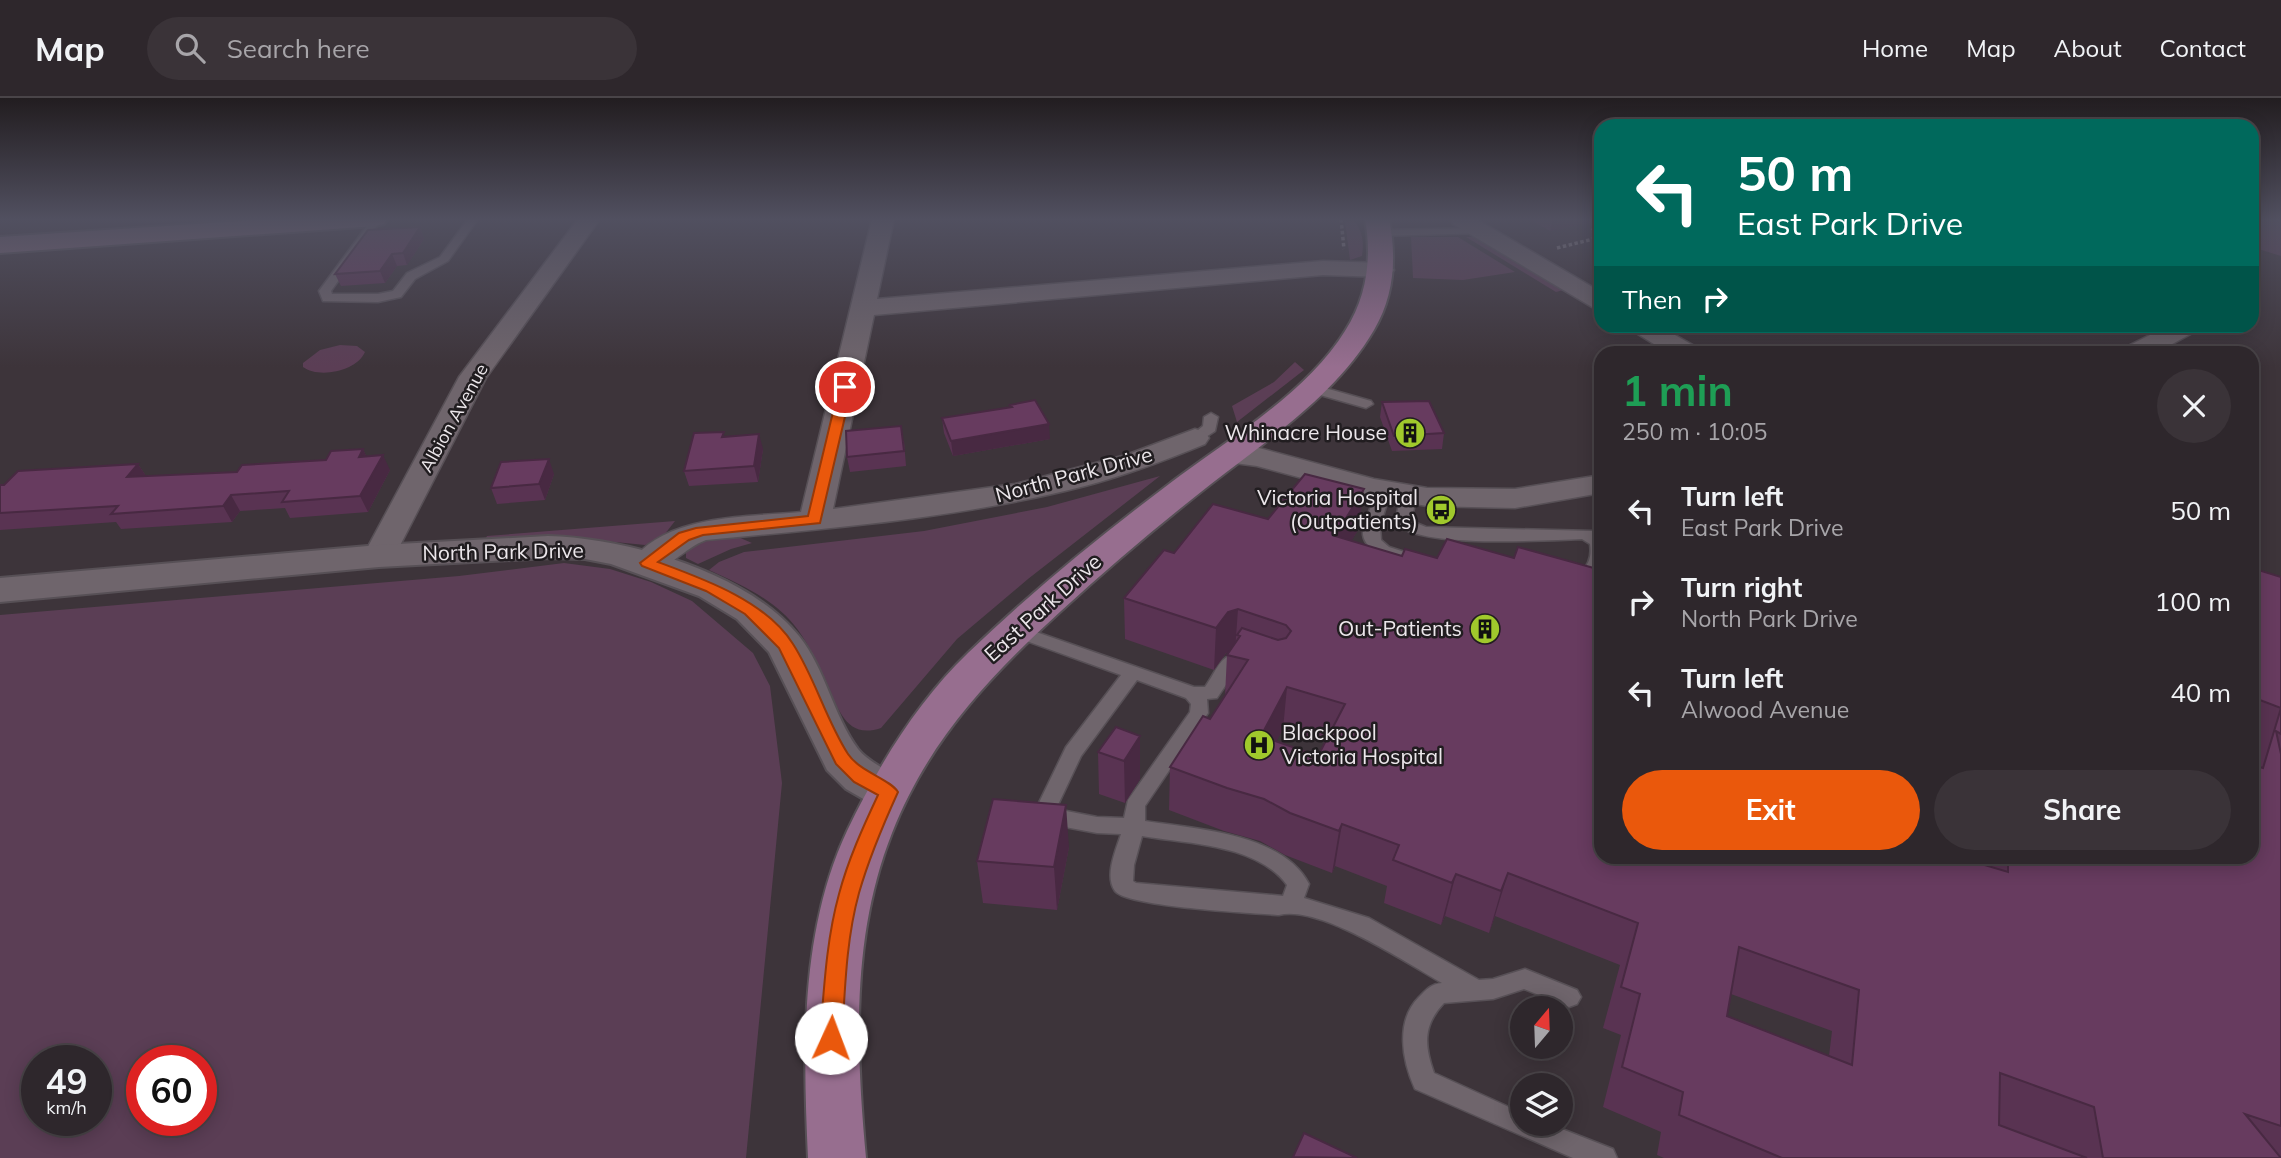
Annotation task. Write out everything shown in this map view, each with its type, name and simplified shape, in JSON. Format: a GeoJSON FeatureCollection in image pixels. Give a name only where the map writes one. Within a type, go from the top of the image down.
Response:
{"type":"FeatureCollection","features":[{"type":"Feature","properties":{"kind":"main road","name":"North Park Drive"},"geometry":{"type":"LineString","coordinates":[[1212,437],[1261,429],[1311,388],[1352,343],[1374,302],[1382,270]]}},
{"type":"Feature","properties":{"kind":"main road","name":"East Park Drive"},"geometry":{"type":"LineString","coordinates":[[837,1158],[831,1090],[831,1012],[838,948],[849,894],[868,838],[888,792],[952,696],[1016,631],[1113,545],[1212,437]]}},
{"type":"Feature","properties":{"kind":"street","name":"Albion Avenue"},"geometry":{"type":"LineString","coordinates":[[379,556],[474,377],[553,268]]}},
{"type":"Feature","properties":{"kind":"street"},"geometry":{"type":"LineString","coordinates":[[815,520],[872,268]]}},
{"type":"Feature","properties":{"kind":"street"},"geometry":{"type":"LineString","coordinates":[[864,308],[1327,268]]}},
{"type":"Feature","properties":{"kind":"street"},"geometry":{"type":"LineString","coordinates":[[1363,268],[1382,270]]}},
{"type":"Feature","properties":{"kind":"street"},"geometry":{"type":"LineString","coordinates":[[1546,268],[1594,296]]}},
{"type":"Feature","properties":{"kind":"street"},"geometry":{"type":"LineString","coordinates":[[1654,333],[1676,346]]}},
{"type":"Feature","properties":{"kind":"street"},"geometry":{"type":"LineString","coordinates":[[2148,346],[2173,333]]}},
{"type":"Feature","properties":{"kind":"street"},"geometry":{"type":"LineString","coordinates":[[1261,429],[1299,460],[1329,475]]}},
{"type":"Feature","properties":{"kind":"street","name":"North Park Drive"},"geometry":{"type":"LineString","coordinates":[[0,590],[379,556],[548,547],[585,548],[619,554],[647,563],[684,537],[702,531],[954,504],[1098,472],[1212,437]]}},
{"type":"Feature","properties":{"kind":"street"},"geometry":{"type":"LineString","coordinates":[[1212,437],[1252,455],[1306,471],[1409,495],[1524,499],[1594,486]]}},
{"type":"Feature","properties":{"kind":"street"},"geometry":{"type":"LineString","coordinates":[[647,563],[712,588],[750,610],[785,645],[842,759],[861,777],[888,792]]}},
{"type":"Feature","properties":{"kind":"lane"},"geometry":{"type":"LineString","coordinates":[[341,268],[326,290],[327,298],[378,298],[397,294],[411,276],[425,268]]}},
{"type":"Feature","properties":{"kind":"lane"},"geometry":{"type":"LineString","coordinates":[[1311,388],[1366,404]]}},
{"type":"Feature","properties":{"kind":"lane"},"geometry":{"type":"LineString","coordinates":[[1370,487],[1379,498],[1380,505],[1365,519],[1372,541],[1372,551],[1419,562]]}},
{"type":"Feature","properties":{"kind":"lane"},"geometry":{"type":"LineString","coordinates":[[1409,495],[1403,523],[1423,532],[1523,536],[1594,531]]}},
{"type":"Feature","properties":{"kind":"lane"},"geometry":{"type":"LineString","coordinates":[[1568,583],[1583,581],[1594,570]]}},
{"type":"Feature","properties":{"kind":"lane"},"geometry":{"type":"LineString","coordinates":[[1016,631],[1193,693],[1210,693],[1234,659],[1265,669]]}},
{"type":"Feature","properties":{"kind":"lane"},"geometry":{"type":"LineString","coordinates":[[1133,672],[1073,752],[1051,792],[1045,811],[1049,816],[1058,819],[1134,827],[1220,841],[1285,866],[1298,884],[1291,903]]}},
{"type":"Feature","properties":{"kind":"lane"},"geometry":{"type":"LineString","coordinates":[[1193,693],[1200,703],[1199,713],[1135,804],[1134,827],[1122,875],[1123,884],[1139,893],[1279,906],[1291,903],[1361,925],[1474,989]]}},
{"type":"Feature","properties":{"kind":"lane"},"geometry":{"type":"LineString","coordinates":[[1567,996],[1525,979],[1493,989],[1438,993],[1418,1014],[1415,1054],[1424,1081],[1504,1118],[1604,1158]]}},
{"type":"Feature","properties":{"kind":"shaded area"},"geometry":{"type":"Polygon","coordinates":[[[1413,268],[1509,268],[1515,272],[1463,280],[1413,278],[1413,268]]]}},
{"type":"Feature","properties":{"kind":"shaded area"},"geometry":{"type":"Polygon","coordinates":[[[1517,268],[1533,268],[1567,289],[1556,292],[1517,268]]]}},
{"type":"Feature","properties":{"kind":"shaded area"},"geometry":{"type":"Polygon","coordinates":[[[340,345],[357,346],[365,352],[354,364],[337,371],[318,372],[303,367],[303,363],[320,350],[340,345]]]}},
{"type":"Feature","properties":{"kind":"shaded area"},"geometry":{"type":"Polygon","coordinates":[[[1295,362],[1304,370],[1237,422],[1232,406],[1274,382],[1295,362]]]}},
{"type":"Feature","properties":{"kind":"shaded area"},"geometry":{"type":"Polygon","coordinates":[[[1160,476],[1028,579],[957,639],[881,728],[869,731],[851,726],[845,719],[810,649],[789,619],[758,594],[709,570],[719,562],[744,552],[924,531],[1047,507],[1160,476]]]}},
{"type":"Feature","properties":{"kind":"shaded area"},"geometry":{"type":"Polygon","coordinates":[[[675,521],[661,539],[645,545],[565,537],[485,540],[487,536],[675,521]]]}},
{"type":"Feature","properties":{"kind":"shaded area"},"geometry":{"type":"Polygon","coordinates":[[[731,534],[752,543],[698,564],[686,558],[686,549],[698,540],[731,534]]]}},
{"type":"Feature","properties":{"kind":"shaded area"},"geometry":{"type":"Polygon","coordinates":[[[564,563],[610,569],[651,582],[692,601],[753,653],[770,686],[782,783],[746,1158],[0,1158],[0,615],[459,576],[564,563]]]}},
{"type":"Feature","properties":{"kind":"building"},"geometry":{"type":"Polygon","coordinates":[[[339,268],[382,268],[380,271],[335,274],[339,268]]]}},
{"type":"Feature","properties":{"kind":"building"},"geometry":{"type":"Polygon","coordinates":[[[1035,400],[1049,424],[951,441],[942,418],[1012,407],[1010,405],[1035,400]]]}},
{"type":"Feature","properties":{"kind":"building"},"geometry":{"type":"Polygon","coordinates":[[[1429,401],[1444,433],[1394,436],[1382,402],[1429,401]]]}},
{"type":"Feature","properties":{"kind":"building"},"geometry":{"type":"Polygon","coordinates":[[[901,426],[904,451],[847,457],[846,431],[901,426]]]}},
{"type":"Feature","properties":{"kind":"building"},"geometry":{"type":"Polygon","coordinates":[[[724,432],[722,437],[759,434],[754,466],[684,471],[694,433],[724,432]]]}},
{"type":"Feature","properties":{"kind":"building"},"geometry":{"type":"Polygon","coordinates":[[[363,449],[359,457],[383,455],[360,496],[282,502],[289,491],[231,495],[223,506],[111,514],[118,506],[0,513],[0,485],[4,485],[18,471],[138,464],[127,477],[237,472],[242,465],[326,460],[331,451],[363,449]]]}},
{"type":"Feature","properties":{"kind":"building"},"geometry":{"type":"Polygon","coordinates":[[[549,459],[539,484],[491,488],[501,462],[549,459]]]}},
{"type":"Feature","properties":{"kind":"building"},"geometry":{"type":"Polygon","coordinates":[[[1305,474],[1364,489],[1335,536],[1402,556],[1405,549],[1437,558],[1447,539],[1514,558],[1518,547],[1594,568],[1594,864],[1981,864],[2008,872],[2008,864],[2259,864],[2259,767],[2263,768],[2281,708],[2281,734],[2276,731],[2281,754],[2281,1126],[2245,1114],[2281,1158],[2103,1158],[2094,1107],[2000,1073],[1999,1125],[2087,1158],[1782,1158],[1679,1115],[1683,1092],[1622,1067],[1640,994],[1621,987],[1638,923],[1508,873],[1501,891],[1456,874],[1452,883],[1393,860],[1399,845],[1342,824],[1339,831],[1290,813],[1264,799],[1170,767],[1203,716],[1210,719],[1248,660],[1227,655],[1240,636],[1237,635],[1242,628],[1278,640],[1286,638],[1291,631],[1286,625],[1238,609],[1228,612],[1216,628],[1124,598],[1164,550],[1174,553],[1213,504],[1268,519],[1305,474]],[[1287,687],[1261,736],[1318,756],[1345,704],[1287,687]],[[1739,947],[1727,1016],[1852,1065],[1859,990],[1739,947]]]}},
{"type":"Feature","properties":{"kind":"building"},"geometry":{"type":"Polygon","coordinates":[[[2259,570],[2281,577],[2281,708],[2259,700],[2259,570]]]}},
{"type":"Feature","properties":{"kind":"building"},"geometry":{"type":"Polygon","coordinates":[[[1116,727],[1140,736],[1124,761],[1098,752],[1116,727]]]}},
{"type":"Feature","properties":{"kind":"building"},"geometry":{"type":"Polygon","coordinates":[[[993,799],[1066,805],[1054,867],[977,861],[993,799]]]}},
{"type":"Feature","properties":{"kind":"building"},"geometry":{"type":"Polygon","coordinates":[[[1304,1133],[1357,1158],[1293,1157],[1304,1133]]]}},
{"type":"Feature","properties":{"kind":"place","name":"Whinacre House"},"geometry":{"type":"Point","coordinates":[1410,433]}},
{"type":"Feature","properties":{"kind":"place","name":"Victoria Hospital (Outpatients)"},"geometry":{"type":"Point","coordinates":[1441,510]}},
{"type":"Feature","properties":{"kind":"place","name":"Out-Patients"},"geometry":{"type":"Point","coordinates":[1485,629]}},
{"type":"Feature","properties":{"kind":"place","name":"Blackpool Victoria Hospital"},"geometry":{"type":"Point","coordinates":[1259,745]}},
{"type":"Feature","properties":{"kind":"route"},"geometry":{"type":"LineString","coordinates":[[831,1038],[838,948],[849,894],[868,838],[888,792],[861,777],[842,759],[827,734],[795,661],[785,645],[750,610],[712,588],[647,563],[684,537],[702,531],[815,520],[845,387]]}}]}
